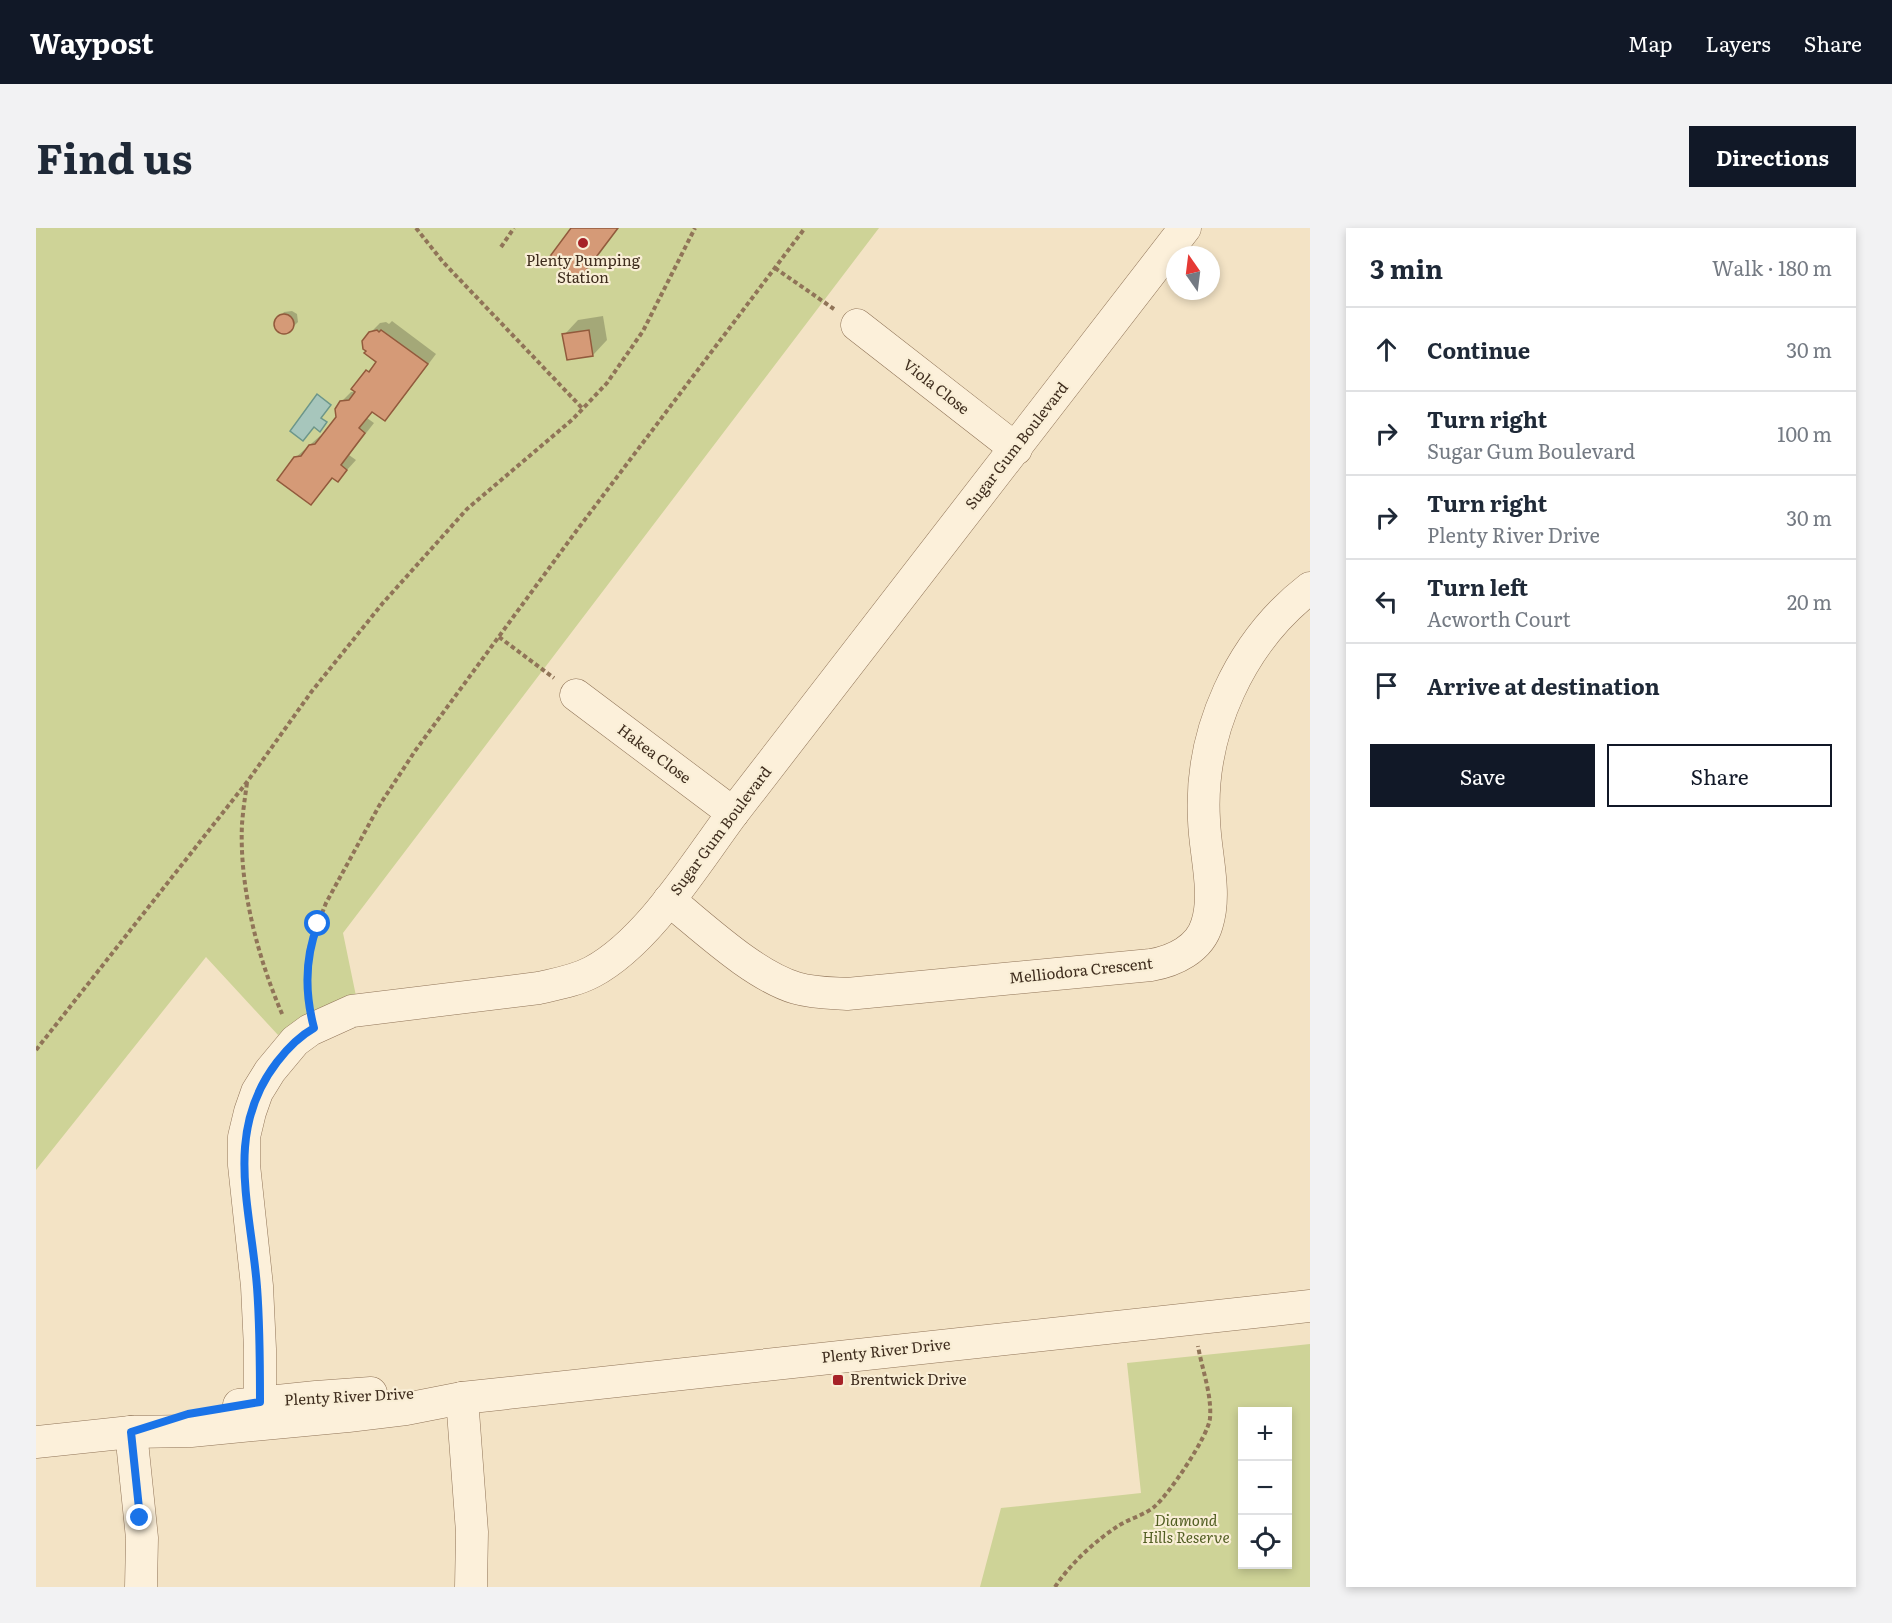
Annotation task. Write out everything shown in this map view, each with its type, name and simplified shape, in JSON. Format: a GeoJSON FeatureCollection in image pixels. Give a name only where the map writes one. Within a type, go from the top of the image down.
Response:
{"type":"FeatureCollection","features":[{"type":"Feature","properties":{"kind":"street","name":"Sugar Gum Boulevard"},"geometry":{"type":"LineString","coordinates":[[273,1408],[260,1349],[257,1286],[244,1165],[244,1137],[250,1112],[257,1092],[270,1071],[304,1035],[331,1019],[360,1010],[512,993],[565,982],[591,972],[614,957],[642,931],[669,900],[733,813],[1185,228]]}},
{"type":"Feature","properties":{"kind":"street","name":"Viola Close"},"geometry":{"type":"LineString","coordinates":[[857,325],[1016,448]]}},
{"type":"Feature","properties":{"kind":"street","name":"Melliodora Crescent"},"geometry":{"type":"LineString","coordinates":[[669,900],[767,975],[794,987],[817,993],[847,994],[1140,966],[1165,963],[1177,958],[1200,939],[1207,927],[1210,914],[1211,896],[1203,794],[1206,765],[1220,712],[1231,686],[1250,654],[1278,617],[1310,588]]}},
{"type":"Feature","properties":{"kind":"street","name":"Hakea Close"},"geometry":{"type":"LineString","coordinates":[[576,695],[733,813]]}},
{"type":"Feature","properties":{"kind":"street","name":"Plenty River Drive"},"geometry":{"type":"LineString","coordinates":[[36,1442],[131,1432],[188,1414],[273,1408],[384,1393],[417,1393],[462,1398],[1310,1306]]}},
{"type":"Feature","properties":{"kind":"street"},"geometry":{"type":"LineString","coordinates":[[462,1398],[472,1532],[471,1587]]}},
{"type":"Feature","properties":{"kind":"street"},"geometry":{"type":"LineString","coordinates":[[131,1432],[142,1538],[141,1587]]}},
{"type":"Feature","properties":{"kind":"path"},"geometry":{"type":"LineString","coordinates":[[416,228],[443,262],[583,409]]}},
{"type":"Feature","properties":{"kind":"path"},"geometry":{"type":"LineString","coordinates":[[501,247],[514,228]]}},
{"type":"Feature","properties":{"kind":"path"},"geometry":{"type":"LineString","coordinates":[[36,1050],[247,782],[312,691],[382,604],[467,509],[532,456],[583,409],[607,383],[643,331],[695,228]]}},
{"type":"Feature","properties":{"kind":"path"},"geometry":{"type":"LineString","coordinates":[[304,1035],[310,944],[326,903],[379,807],[415,751],[805,228]]}},
{"type":"Feature","properties":{"kind":"path"},"geometry":{"type":"LineString","coordinates":[[775,268],[857,325]]}},
{"type":"Feature","properties":{"kind":"path"},"geometry":{"type":"LineString","coordinates":[[499,637],[576,695]]}},
{"type":"Feature","properties":{"kind":"path"},"geometry":{"type":"LineString","coordinates":[[247,782],[242,825],[247,888],[264,968],[304,1035]]}},
{"type":"Feature","properties":{"kind":"path"},"geometry":{"type":"LineString","coordinates":[[1055,1587],[1104,1536],[1155,1507],[1189,1460],[1207,1430],[1210,1415],[1193,1318]]}},
{"type":"Feature","properties":{"kind":"green space"},"geometry":{"type":"Polygon","coordinates":[[[36,228],[879,228],[343,933],[356,996],[314,1011],[278,1035],[206,957],[36,1170],[36,228]]]}},
{"type":"Feature","properties":{"kind":"green space","name":"Diamond Hills Reserve"},"geometry":{"type":"Polygon","coordinates":[[[1310,1344],[1310,1587],[980,1587],[1001,1508],[1141,1493],[1127,1363],[1310,1344]]]}},
{"type":"Feature","properties":{"kind":"water"},"geometry":{"type":"Polygon","coordinates":[[[317,394],[331,405],[321,418],[327,422],[320,432],[314,427],[303,441],[290,431],[317,394]]]}},
{"type":"Feature","properties":{"kind":"building","name":"Plenty Pumping Station"},"geometry":{"type":"Polygon","coordinates":[[[571,228],[618,228],[578,281],[548,259],[571,228]]]}},
{"type":"Feature","properties":{"kind":"building"},"geometry":{"type":"Polygon","coordinates":[[[284,314],[291,317],[294,324],[291,331],[284,334],[277,331],[274,324],[277,317],[284,314]]]}},
{"type":"Feature","properties":{"kind":"building"},"geometry":{"type":"Polygon","coordinates":[[[377,330],[379,332],[381,330],[428,364],[385,421],[372,412],[359,428],[365,433],[341,465],[347,470],[338,482],[332,478],[311,505],[277,480],[294,457],[301,456],[309,445],[315,444],[336,417],[335,409],[340,401],[349,400],[355,392],[351,389],[366,370],[369,372],[376,362],[364,353],[366,351],[363,349],[362,341],[369,332],[377,330]]]}},
{"type":"Feature","properties":{"kind":"building"},"geometry":{"type":"Polygon","coordinates":[[[589,330],[593,356],[567,360],[562,334],[589,330]]]}},
{"type":"Feature","properties":{"kind":"place","name":"Plenty Pumping Station"},"geometry":{"type":"Point","coordinates":[583,243]}},
{"type":"Feature","properties":{"kind":"place","name":"Brentwick Drive"},"geometry":{"type":"Point","coordinates":[838,1380]}},
{"type":"Feature","properties":{"kind":"route"},"geometry":{"type":"LineString","coordinates":[[140,1518],[131,1432],[188,1414],[260,1402],[257,1286],[250,1237],[244,1137],[257,1092],[270,1071],[295,1041],[314,1028],[307,977],[310,944],[318,924]]}}]}
